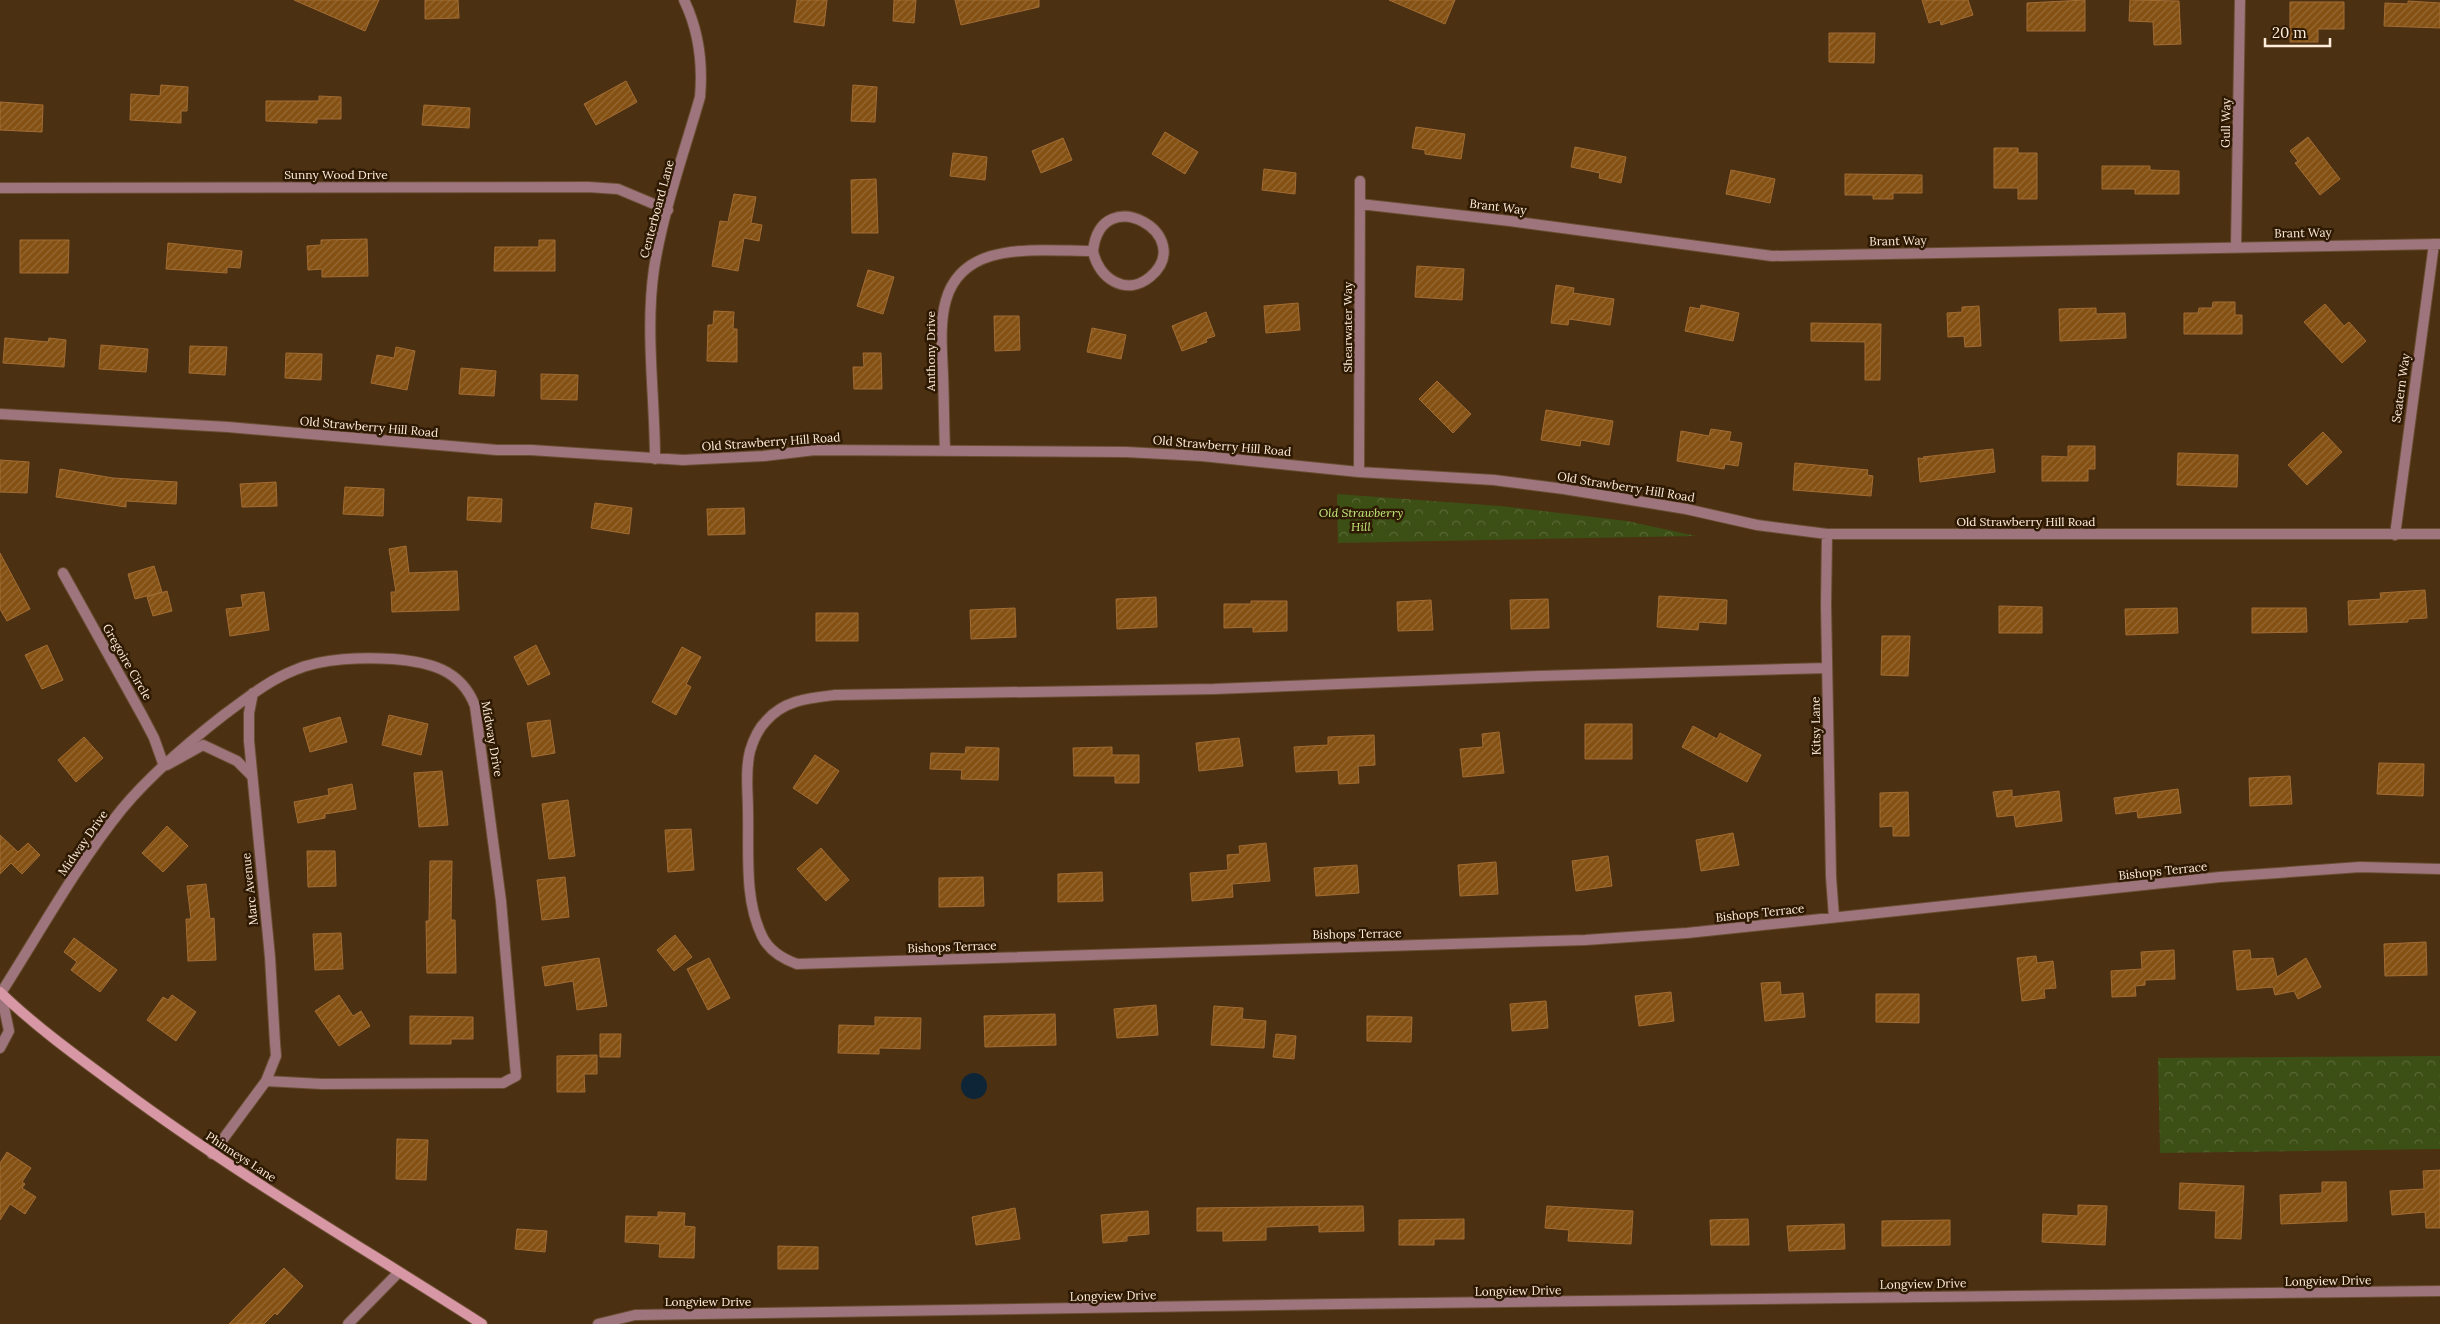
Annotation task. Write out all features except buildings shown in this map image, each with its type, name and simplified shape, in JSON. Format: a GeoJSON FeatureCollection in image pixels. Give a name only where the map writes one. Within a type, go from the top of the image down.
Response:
{"type":"FeatureCollection","features":[{"type":"Feature","properties":{"kind":"main road","name":"Phinneys Lane"},"geometry":{"type":"LineString","coordinates":[[1,992],[86,1063],[212,1154],[482,1324]]}},
{"type":"Feature","properties":{"kind":"street","name":"Centerboard Lane"},"geometry":{"type":"LineString","coordinates":[[654,459],[652,302],[656,262],[668,210],[700,96],[702,73],[694,25],[684,0]]}},
{"type":"Feature","properties":{"kind":"street","name":"Gull Way"},"geometry":{"type":"LineString","coordinates":[[2236,247],[2240,0]]}},
{"type":"Feature","properties":{"kind":"street","name":"Shearwater Way"},"geometry":{"type":"LineString","coordinates":[[1359,472],[1360,181]]}},
{"type":"Feature","properties":{"kind":"street","name":"Sunny Wood Drive"},"geometry":{"type":"LineString","coordinates":[[0,188],[588,187],[618,189],[668,210]]}},
{"type":"Feature","properties":{"kind":"street","name":"Brant Way"},"geometry":{"type":"LineString","coordinates":[[1360,204],[1510,221],[1772,256],[2437,244]]}},
{"type":"Feature","properties":{"kind":"street"},"geometry":{"type":"LineString","coordinates":[[1130,216],[1148,222],[1160,237],[1162,246],[1160,264],[1156,271],[1143,282],[1134,285],[1117,284],[1110,280],[1098,268],[1094,251],[1098,233],[1112,220],[1130,216]]}},
{"type":"Feature","properties":{"kind":"street","name":"Seatern Way"},"geometry":{"type":"LineString","coordinates":[[2395,535],[2437,244]]}},
{"type":"Feature","properties":{"kind":"street","name":"Anthony Drive"},"geometry":{"type":"LineString","coordinates":[[945,451],[942,312],[950,288],[956,278],[974,264],[992,255],[1022,252],[1094,251]]}},
{"type":"Feature","properties":{"kind":"street","name":"Old Strawberry Hill Road"},"geometry":{"type":"LineString","coordinates":[[0,414],[228,427],[498,450],[531,450],[654,459],[735,458],[815,450],[1126,452],[1193,455],[1359,472],[1494,480],[1564,489],[1650,503],[1757,524],[1827,534],[2440,534]]}},
{"type":"Feature","properties":{"kind":"street","name":"Kitsy Lane"},"geometry":{"type":"LineString","coordinates":[[1827,534],[1827,668],[1831,877],[1834,917]]}},
{"type":"Feature","properties":{"kind":"street","name":"Gregoire Circle"},"geometry":{"type":"LineString","coordinates":[[63,572],[143,717],[164,766]]}},
{"type":"Feature","properties":{"kind":"street","name":"Midway Drive"},"geometry":{"type":"LineString","coordinates":[[1,992],[70,882],[118,814],[164,766],[206,729],[253,693],[297,669],[335,661],[372,658],[412,661],[442,670],[460,680],[470,693],[475,706],[491,816],[516,1076],[502,1083],[322,1084],[266,1081]]}},
{"type":"Feature","properties":{"kind":"street","name":"Bishops Terrace"},"geometry":{"type":"LineString","coordinates":[[1827,668],[1549,675],[1214,690],[835,695],[804,699],[787,704],[776,711],[757,734],[750,751],[747,771],[749,885],[756,922],[770,949],[788,961],[797,964],[1524,943],[1687,933],[2220,877],[2360,867],[2440,869]]}},
{"type":"Feature","properties":{"kind":"street","name":"Marc Avenue"},"geometry":{"type":"LineString","coordinates":[[253,693],[248,724],[270,957],[276,1056],[266,1081]]}},
{"type":"Feature","properties":{"kind":"street"},"geometry":{"type":"LineString","coordinates":[[164,766],[203,746],[237,761],[252,776]]}},
{"type":"Feature","properties":{"kind":"street"},"geometry":{"type":"LineString","coordinates":[[0,1048],[9,1031],[1,992]]}},
{"type":"Feature","properties":{"kind":"street"},"geometry":{"type":"LineString","coordinates":[[212,1154],[266,1081]]}},
{"type":"Feature","properties":{"kind":"street"},"geometry":{"type":"LineString","coordinates":[[348,1324],[399,1272]]}},
{"type":"Feature","properties":{"kind":"street","name":"Longview Drive"},"geometry":{"type":"LineString","coordinates":[[598,1324],[635,1315],[1340,1304],[2440,1291]]}},
{"type":"Feature","properties":{"kind":"green space","name":"Old Strawberry Hill"},"geometry":{"type":"Polygon","coordinates":[[[1337,494],[1501,506],[1627,521],[1696,536],[1338,543],[1337,494]]]}},
{"type":"Feature","properties":{"kind":"green space"},"geometry":{"type":"Polygon","coordinates":[[[2440,1056],[2440,1149],[2160,1153],[2158,1058],[2440,1056]]]}},
{"type":"Feature","properties":{"kind":"water"},"geometry":{"type":"Polygon","coordinates":[[[974,1073],[983,1077],[987,1086],[983,1095],[974,1099],[965,1095],[961,1086],[965,1077],[974,1073]]]}}]}
